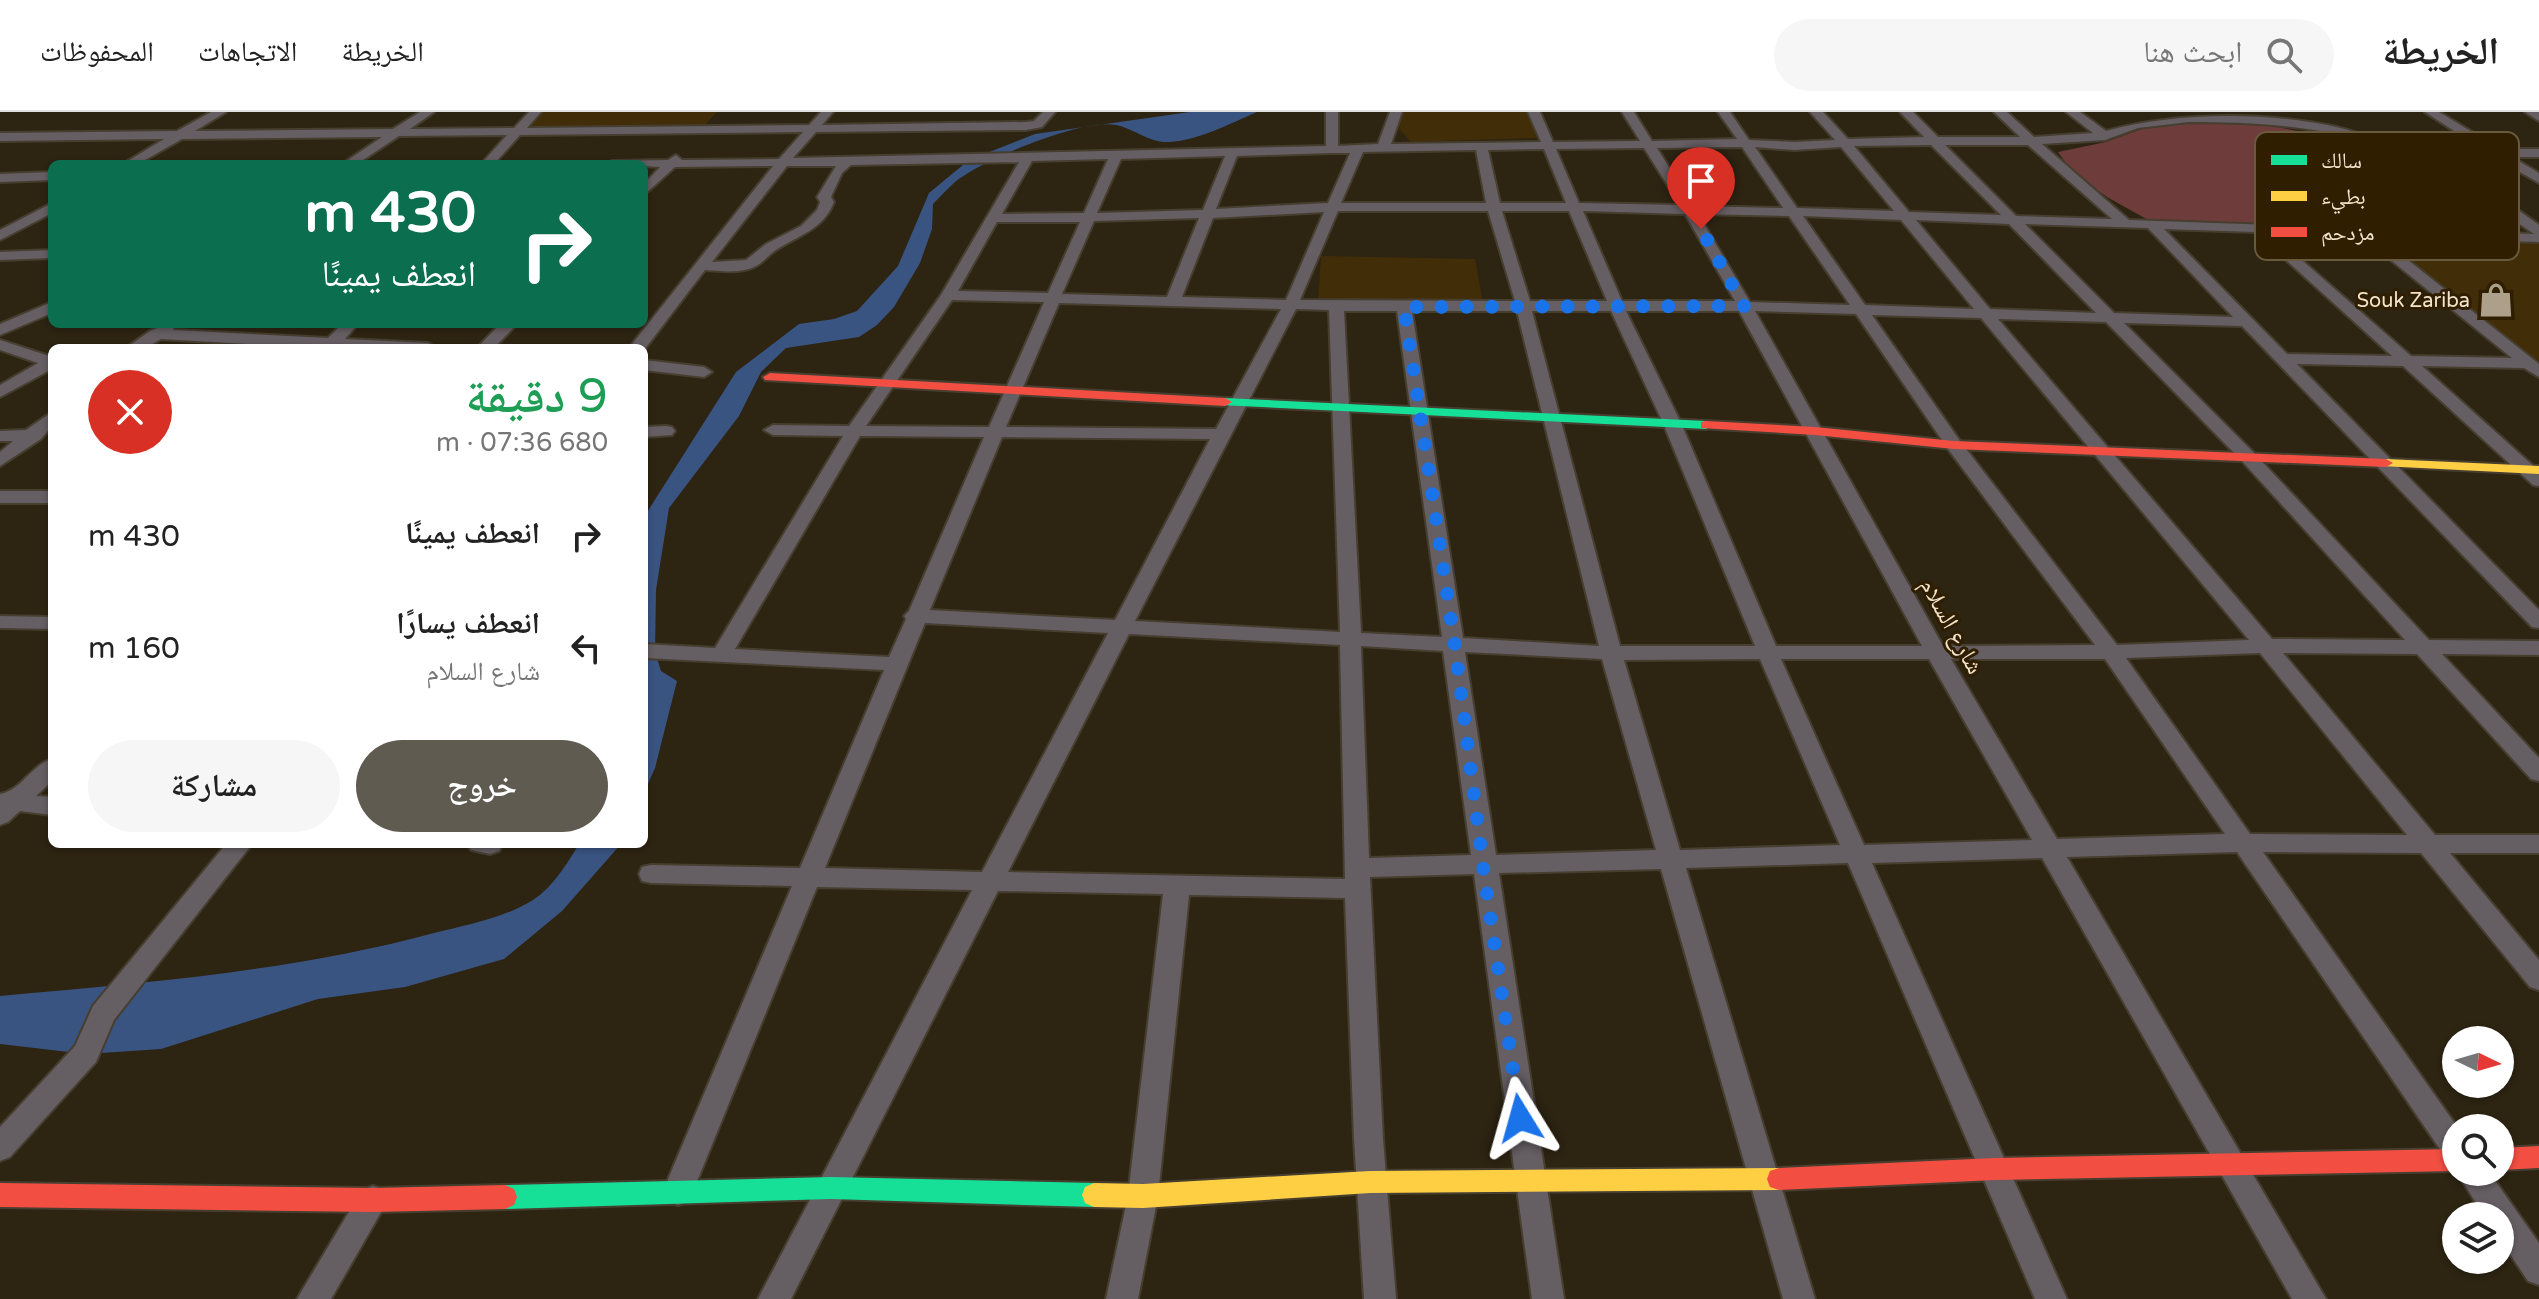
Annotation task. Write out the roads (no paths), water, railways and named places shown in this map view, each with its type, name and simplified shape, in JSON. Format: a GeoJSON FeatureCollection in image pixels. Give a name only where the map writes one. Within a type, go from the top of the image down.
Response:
{"type":"FeatureCollection","features":[{"type":"Feature","properties":{"kind":"street"},"geometry":{"type":"LineString","coordinates":[[137,160],[220,112]]}},
{"type":"Feature","properties":{"kind":"street"},"geometry":{"type":"LineString","coordinates":[[354,160],[428,112]]}},
{"type":"Feature","properties":{"kind":"street"},"geometry":{"type":"LineString","coordinates":[[491,160],[535,112]]}},
{"type":"Feature","properties":{"kind":"street"},"geometry":{"type":"LineString","coordinates":[[694,140],[721,112]]}},
{"type":"Feature","properties":{"kind":"street"},"geometry":{"type":"LineString","coordinates":[[640,344],[784,161],[827,112]]}},
{"type":"Feature","properties":{"kind":"street"},"geometry":{"type":"LineString","coordinates":[[0,137],[1030,126],[1041,122],[1049,112]]}},
{"type":"Feature","properties":{"kind":"street"},"geometry":{"type":"LineString","coordinates":[[1332,112],[1332,150]]}},
{"type":"Feature","properties":{"kind":"street"},"geometry":{"type":"LineString","coordinates":[[1383,148],[1396,112]]}},
{"type":"Feature","properties":{"kind":"street"},"geometry":{"type":"LineString","coordinates":[[1534,112],[2051,1299]]}},
{"type":"Feature","properties":{"kind":"street","name":"شارع السلام"},"geometry":{"type":"LineString","coordinates":[[1628,112],[1744,306],[1936,652],[2310,1299]]}},
{"type":"Feature","properties":{"kind":"street"},"geometry":{"type":"LineString","coordinates":[[1724,112],[1796,212],[1954,445],[2111,652],[2442,1129]]}},
{"type":"Feature","properties":{"kind":"street"},"geometry":{"type":"LineString","coordinates":[[1816,112],[2266,646],[2539,979]]}},
{"type":"Feature","properties":{"kind":"street"},"geometry":{"type":"LineString","coordinates":[[1906,112],[2248,457],[2539,773]]}},
{"type":"Feature","properties":{"kind":"street"},"geometry":{"type":"LineString","coordinates":[[2000,112],[2127,225]]}},
{"type":"Feature","properties":{"kind":"street"},"geometry":{"type":"LineString","coordinates":[[2072,112],[2105,136]]}},
{"type":"Feature","properties":{"kind":"street"},"geometry":{"type":"LineString","coordinates":[[2431,112],[2464,132]]}},
{"type":"Feature","properties":{"kind":"street"},"geometry":{"type":"LineString","coordinates":[[2531,112],[2539,117]]}},
{"type":"Feature","properties":{"kind":"street"},"geometry":{"type":"LineString","coordinates":[[648,164],[1383,148],[1745,143],[1795,146],[1844,142],[2031,141],[2105,136],[2158,121],[2231,115],[2342,132]]}},
{"type":"Feature","properties":{"kind":"street"},"geometry":{"type":"LineString","coordinates":[[2346,120],[2366,132]]}},
{"type":"Feature","properties":{"kind":"street"},"geometry":{"type":"LineString","coordinates":[[1481,147],[1611,653],[1799,1299]]}},
{"type":"Feature","properties":{"kind":"street"},"geometry":{"type":"LineString","coordinates":[[774,1299],[1221,434],[1291,305],[1336,207],[1358,149]]}},
{"type":"Feature","properties":{"kind":"street"},"geometry":{"type":"LineString","coordinates":[[648,187],[683,151]]}},
{"type":"Feature","properties":{"kind":"street"},"geometry":{"type":"LineString","coordinates":[[1173,301],[1233,151]]}},
{"type":"Feature","properties":{"kind":"street"},"geometry":{"type":"LineString","coordinates":[[2519,153],[2539,153]]}},
{"type":"Feature","properties":{"kind":"street"},"geometry":{"type":"LineString","coordinates":[[678,1191],[914,616],[997,430],[1050,298],[1116,156]]}},
{"type":"Feature","properties":{"kind":"street"},"geometry":{"type":"LineString","coordinates":[[721,655],[856,428],[948,295],[1028,158]]}},
{"type":"Feature","properties":{"kind":"street"},"geometry":{"type":"LineString","coordinates":[[701,266],[748,265],[771,247],[806,229],[823,212],[827,202],[824,197],[831,181],[848,161]]}},
{"type":"Feature","properties":{"kind":"street"},"geometry":{"type":"LineString","coordinates":[[2519,166],[2539,179]]}},
{"type":"Feature","properties":{"kind":"street"},"geometry":{"type":"LineString","coordinates":[[0,178],[48,176]]}},
{"type":"Feature","properties":{"kind":"street"},"geometry":{"type":"LineString","coordinates":[[992,218],[1088,219],[1336,207],[1575,207],[1796,212],[2255,230]]}},
{"type":"Feature","properties":{"kind":"street"},"geometry":{"type":"LineString","coordinates":[[0,236],[48,209]]}},
{"type":"Feature","properties":{"kind":"street"},"geometry":{"type":"LineString","coordinates":[[2519,217],[2539,231]]}},
{"type":"Feature","properties":{"kind":"street"},"geometry":{"type":"LineString","coordinates":[[2153,226],[2539,622]]}},
{"type":"Feature","properties":{"kind":"street"},"geometry":{"type":"LineString","coordinates":[[2519,238],[2539,238]]}},
{"type":"Feature","properties":{"kind":"street"},"geometry":{"type":"LineString","coordinates":[[0,256],[48,254]]}},
{"type":"Feature","properties":{"kind":"street"},"geometry":{"type":"LineString","coordinates":[[2294,260],[2535,473]]}},
{"type":"Feature","properties":{"kind":"street"},"geometry":{"type":"LineString","coordinates":[[2400,260],[2535,366]]}},
{"type":"Feature","properties":{"kind":"street"},"geometry":{"type":"LineString","coordinates":[[948,295],[1404,307],[1744,306],[2248,322]]}},
{"type":"Feature","properties":{"kind":"street"},"geometry":{"type":"LineString","coordinates":[[1336,306],[1344,409],[1357,879],[1370,1182],[1380,1299]]}},
{"type":"Feature","properties":{"kind":"street"},"geometry":{"type":"LineString","coordinates":[[1404,307],[1548,1299]]}},
{"type":"Feature","properties":{"kind":"street"},"geometry":{"type":"LineString","coordinates":[[0,330],[48,309]]}},
{"type":"Feature","properties":{"kind":"street"},"geometry":{"type":"LineString","coordinates":[[137,344],[169,328]]}},
{"type":"Feature","properties":{"kind":"street"},"geometry":{"type":"LineString","coordinates":[[332,344],[346,328]]}},
{"type":"Feature","properties":{"kind":"street"},"geometry":{"type":"LineString","coordinates":[[489,344],[505,328]]}},
{"type":"Feature","properties":{"kind":"street"},"geometry":{"type":"LineString","coordinates":[[156,334],[301,344]]}},
{"type":"Feature","properties":{"kind":"street"},"geometry":{"type":"LineString","coordinates":[[0,345],[48,361]]}},
{"type":"Feature","properties":{"kind":"street"},"geometry":{"type":"LineString","coordinates":[[2284,359],[2535,366]]}},
{"type":"Feature","properties":{"kind":"street"},"geometry":{"type":"LineString","coordinates":[[0,392],[48,364]]}},
{"type":"Feature","properties":{"kind":"street"},"geometry":{"type":"LineString","coordinates":[[648,365],[704,372]]}},
{"type":"Feature","properties":{"kind":"street"},"geometry":{"type":"LineString","coordinates":[[770,377],[1815,431],[1954,445],[2535,473]]}},
{"type":"Feature","properties":{"kind":"street"},"geometry":{"type":"LineString","coordinates":[[0,461],[48,420]]}},
{"type":"Feature","properties":{"kind":"street"},"geometry":{"type":"LineString","coordinates":[[773,430],[856,428],[1221,434]]}},
{"type":"Feature","properties":{"kind":"street"},"geometry":{"type":"LineString","coordinates":[[648,432],[666,431]]}},
{"type":"Feature","properties":{"kind":"street"},"geometry":{"type":"LineString","coordinates":[[0,436],[48,434]]}},
{"type":"Feature","properties":{"kind":"street"},"geometry":{"type":"LineString","coordinates":[[0,497],[48,497]]}},
{"type":"Feature","properties":{"kind":"street"},"geometry":{"type":"LineString","coordinates":[[2515,599],[2539,599]]}},
{"type":"Feature","properties":{"kind":"street"},"geometry":{"type":"LineString","coordinates":[[914,616],[1611,653],[2111,652],[2266,646],[2421,645],[2539,648]]}},
{"type":"Feature","properties":{"kind":"street"},"geometry":{"type":"LineString","coordinates":[[0,622],[48,623]]}},
{"type":"Feature","properties":{"kind":"street"},"geometry":{"type":"LineString","coordinates":[[648,651],[895,664]]}},
{"type":"Feature","properties":{"kind":"street"},"geometry":{"type":"LineString","coordinates":[[5,806],[48,770]]}},
{"type":"Feature","properties":{"kind":"street"},"geometry":{"type":"LineString","coordinates":[[5,806],[48,806]]}},
{"type":"Feature","properties":{"kind":"street"},"geometry":{"type":"LineString","coordinates":[[651,874],[1177,885],[1357,879],[1483,866],[2049,847],[2243,843],[2539,844]]}},
{"type":"Feature","properties":{"kind":"street"},"geometry":{"type":"LineString","coordinates":[[0,1148],[86,1054],[103,1014],[237,848]]}},
{"type":"Feature","properties":{"kind":"street"},"geometry":{"type":"LineString","coordinates":[[1122,1299],[1143,1196],[1177,885]]}},
{"type":"Feature","properties":{"kind":"street"},"geometry":{"type":"LineString","coordinates":[[2514,1158],[2539,1157]]}},
{"type":"Feature","properties":{"kind":"street"},"geometry":{"type":"LineString","coordinates":[[0,1195],[373,1200],[831,1188],[1143,1196],[1370,1182],[1763,1180],[1995,1169],[2442,1160]]}},
{"type":"Feature","properties":{"kind":"street"},"geometry":{"type":"LineString","coordinates":[[2482,1186],[2539,1270]]}},
{"type":"Feature","properties":{"kind":"street"},"geometry":{"type":"LineString","coordinates":[[313,1299],[373,1200]]}},
{"type":"Feature","properties":{"kind":"water"},"geometry":{"type":"Polygon","coordinates":[[[1190,112],[1257,112],[1203,135],[1169,142],[1116,125],[1101,125],[1190,112]]]}},
{"type":"Feature","properties":{"kind":"water"},"geometry":{"type":"Polygon","coordinates":[[[1093,126],[1057,134],[1009,152],[955,182],[933,204],[932,229],[920,263],[894,307],[877,325],[859,337],[786,348],[761,372],[739,416],[669,508],[656,590],[655,652],[661,671],[677,681],[655,768],[648,784],[648,511],[736,372],[799,324],[834,319],[857,311],[898,266],[929,193],[969,160],[1035,134],[1093,126]]]}},
{"type":"Feature","properties":{"kind":"water"},"geometry":{"type":"Polygon","coordinates":[[[576,848],[617,848],[562,911],[504,959],[405,987],[318,999],[161,1049],[86,1054],[0,1044],[0,996],[273,966],[381,946],[510,912],[540,895],[559,875],[576,848]]]}},
{"type":"Feature","properties":{"kind":"place","name":"Souk Zariba"},"geometry":{"type":"Point","coordinates":[2496,300]}}]}
